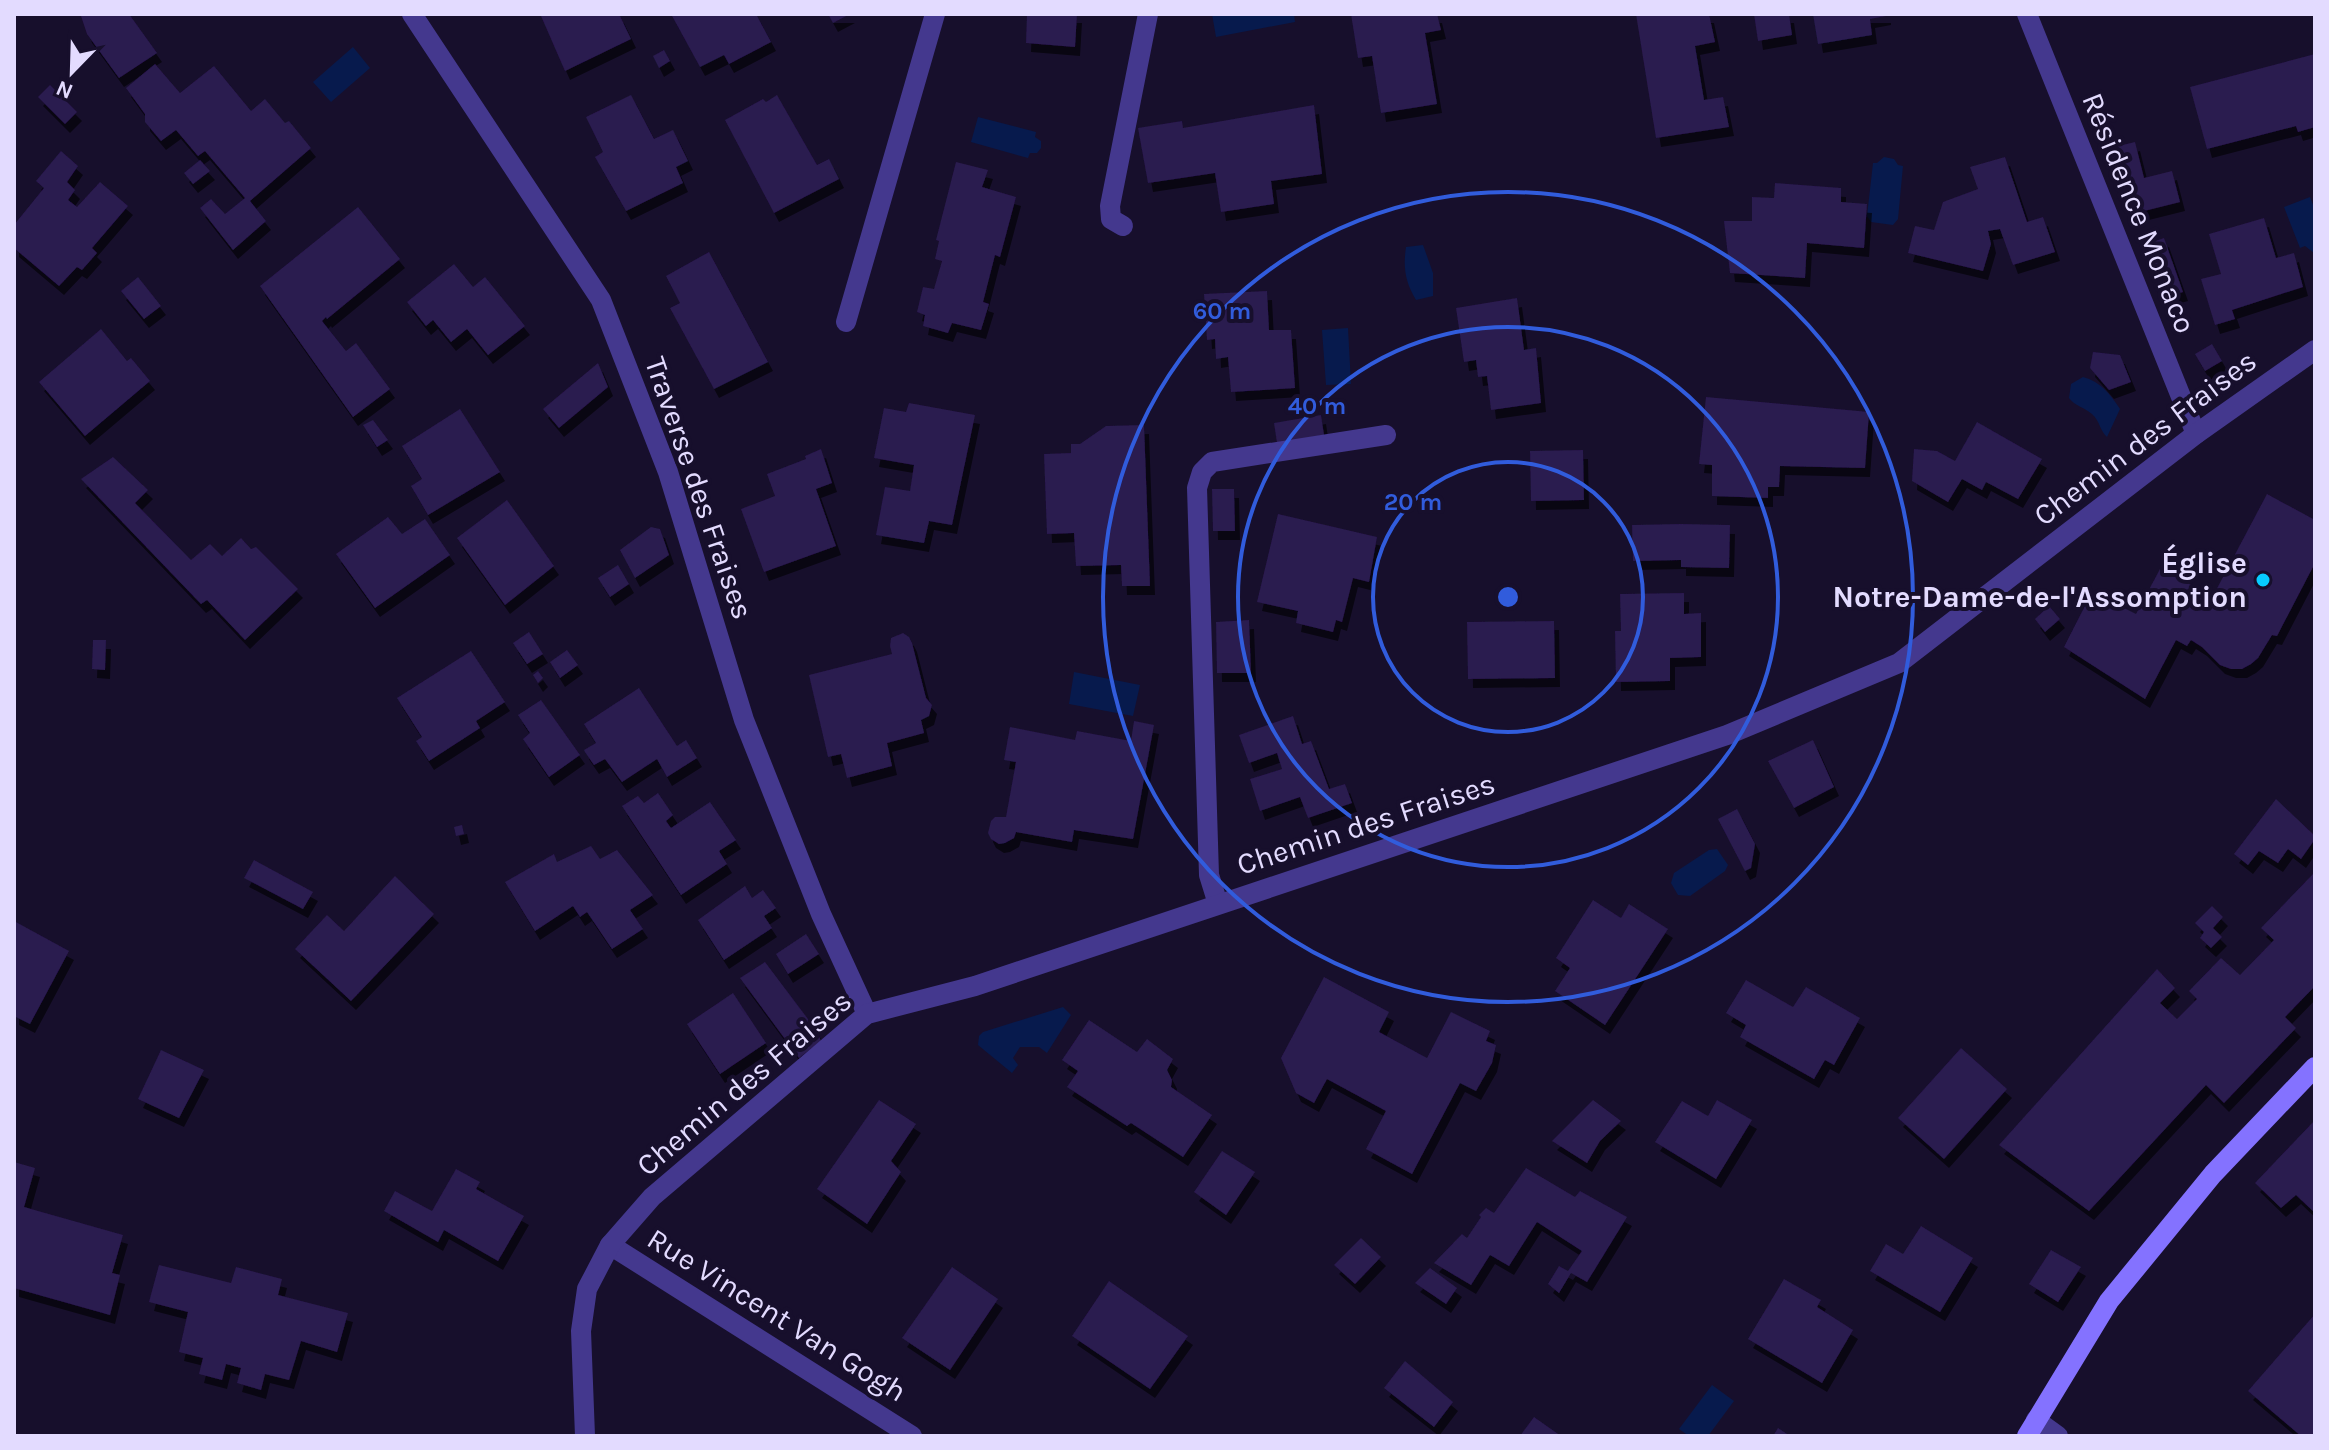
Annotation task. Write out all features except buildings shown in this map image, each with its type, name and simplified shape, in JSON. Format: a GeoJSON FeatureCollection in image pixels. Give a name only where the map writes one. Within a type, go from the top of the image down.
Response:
{"type":"FeatureCollection","features":[{"type":"Feature","properties":{"kind":"main road"},"geometry":{"type":"LineString","coordinates":[[2032,1428],[2109,1301],[2213,1174],[2315,1067]]}},
{"type":"Feature","properties":{"kind":"street","name":"Traverse des Fraises"},"geometry":{"type":"LineString","coordinates":[[412,14],[601,300],[668,472],[744,720],[821,914],[867,1014]]}},
{"type":"Feature","properties":{"kind":"street"},"geometry":{"type":"LineString","coordinates":[[846,322],[935,14]]}},
{"type":"Feature","properties":{"kind":"street"},"geometry":{"type":"LineString","coordinates":[[1123,226],[1111,219],[1110,206],[1148,14]]}},
{"type":"Feature","properties":{"kind":"street","name":"Résidence Monaco"},"geometry":{"type":"LineString","coordinates":[[2027,14],[2196,434]]}},
{"type":"Feature","properties":{"kind":"street","name":"Chemin des Fraises"},"geometry":{"type":"LineString","coordinates":[[585,1436],[581,1331],[587,1289],[610,1245],[652,1197],[867,1014],[975,986],[1727,735],[1899,663],[2196,434],[2315,350]]}},
{"type":"Feature","properties":{"kind":"street"},"geometry":{"type":"LineString","coordinates":[[1218,904],[1209,875],[1199,480],[1212,462],[1386,435]]}},
{"type":"Feature","properties":{"kind":"street","name":"Rue Vincent Van Gogh"},"geometry":{"type":"LineString","coordinates":[[610,1245],[912,1436]]}},
{"type":"Feature","properties":{"kind":"street"},"geometry":{"type":"LineString","coordinates":[[2032,1428],[2058,1436]]}},
{"type":"Feature","properties":{"kind":"water"},"geometry":{"type":"Polygon","coordinates":[[[1212,14],[1294,14],[1295,22],[1216,37],[1212,14]]]}},
{"type":"Feature","properties":{"kind":"water"},"geometry":{"type":"Polygon","coordinates":[[[353,47],[370,68],[331,102],[313,82],[353,47]]]}},
{"type":"Feature","properties":{"kind":"water"},"geometry":{"type":"Polygon","coordinates":[[[978,117],[1036,132],[1035,137],[1041,141],[1041,148],[1037,153],[1030,153],[1028,158],[971,142],[978,117]]]}},
{"type":"Feature","properties":{"kind":"water"},"geometry":{"type":"Polygon","coordinates":[[[1884,157],[1894,159],[1903,166],[1898,219],[1893,225],[1871,222],[1867,216],[1873,163],[1884,157]]]}},
{"type":"Feature","properties":{"kind":"water"},"geometry":{"type":"Polygon","coordinates":[[[2310,197],[2315,210],[2314,253],[2305,246],[2300,248],[2284,207],[2310,197]]]}},
{"type":"Feature","properties":{"kind":"water"},"geometry":{"type":"Polygon","coordinates":[[[1423,245],[1433,273],[1433,296],[1416,300],[1406,274],[1406,247],[1423,245]]]}},
{"type":"Feature","properties":{"kind":"water"},"geometry":{"type":"Polygon","coordinates":[[[1348,328],[1351,384],[1326,385],[1322,330],[1348,328]]]}},
{"type":"Feature","properties":{"kind":"water"},"geometry":{"type":"Polygon","coordinates":[[[2083,377],[2104,389],[2120,409],[2107,437],[2092,414],[2069,398],[2071,384],[2083,377]]]}},
{"type":"Feature","properties":{"kind":"water"},"geometry":{"type":"Polygon","coordinates":[[[1074,672],[1140,685],[1133,716],[1069,704],[1074,672]]]}},
{"type":"Feature","properties":{"kind":"water"},"geometry":{"type":"Polygon","coordinates":[[[1717,849],[1728,865],[1725,871],[1690,896],[1678,895],[1671,883],[1674,873],[1709,850],[1717,849]]]}},
{"type":"Feature","properties":{"kind":"water"},"geometry":{"type":"Polygon","coordinates":[[[1063,1007],[1071,1015],[1047,1053],[1039,1047],[1020,1047],[1013,1058],[1018,1065],[1012,1073],[978,1045],[983,1032],[1063,1007]]]}},
{"type":"Feature","properties":{"kind":"water"},"geometry":{"type":"Polygon","coordinates":[[[1712,1385],[1734,1401],[1708,1436],[1689,1436],[1679,1429],[1712,1385]]]}},
{"type":"Feature","properties":{"kind":"place","name":"Église Notre-Dame-de-l'Assomption"},"geometry":{"type":"Point","coordinates":[2263,580]}}]}
